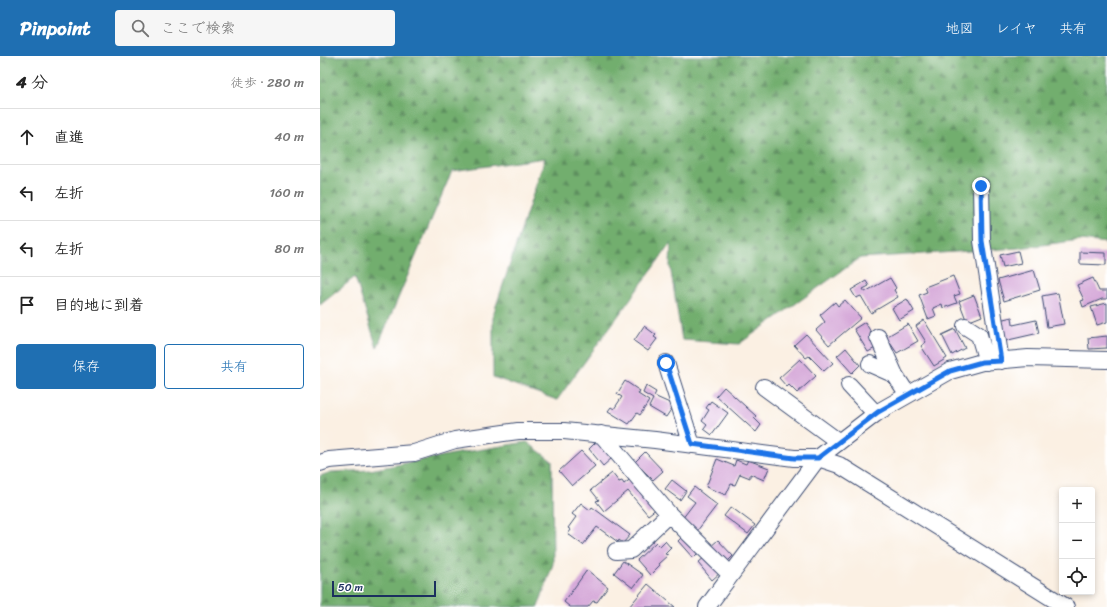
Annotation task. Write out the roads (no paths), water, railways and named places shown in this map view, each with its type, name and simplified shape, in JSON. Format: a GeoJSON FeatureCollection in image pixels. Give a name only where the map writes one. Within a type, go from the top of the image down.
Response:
{"type":"FeatureCollection","features":[{"type":"Feature","properties":{"kind":"street"},"geometry":{"type":"LineString","coordinates":[[981,186],[982,241],[994,361]]}},
{"type":"Feature","properties":{"kind":"street"},"geometry":{"type":"LineString","coordinates":[[965,326],[979,335],[994,361]]}},
{"type":"Feature","properties":{"kind":"street"},"geometry":{"type":"LineString","coordinates":[[878,337],[895,374],[908,395]]}},
{"type":"Feature","properties":{"kind":"street"},"geometry":{"type":"LineString","coordinates":[[707,607],[818,458],[876,414],[950,371],[994,361],[1028,358],[1107,360]]}},
{"type":"Feature","properties":{"kind":"street"},"geometry":{"type":"LineString","coordinates":[[666,363],[692,444]]}},
{"type":"Feature","properties":{"kind":"street"},"geometry":{"type":"LineString","coordinates":[[870,364],[895,374]]}},
{"type":"Feature","properties":{"kind":"street"},"geometry":{"type":"LineString","coordinates":[[849,385],[876,414]]}},
{"type":"Feature","properties":{"kind":"street"},"geometry":{"type":"LineString","coordinates":[[764,387],[839,442]]}},
{"type":"Feature","properties":{"kind":"street"},"geometry":{"type":"LineString","coordinates":[[320,463],[329,460],[414,453],[455,440],[518,431],[564,431],[601,434],[692,444],[794,458],[818,458],[839,465],[1066,607]]}},
{"type":"Feature","properties":{"kind":"street"},"geometry":{"type":"LineString","coordinates":[[601,434],[669,514],[731,575]]}},
{"type":"Feature","properties":{"kind":"street"},"geometry":{"type":"LineString","coordinates":[[616,551],[631,550],[669,514]]}}]}
